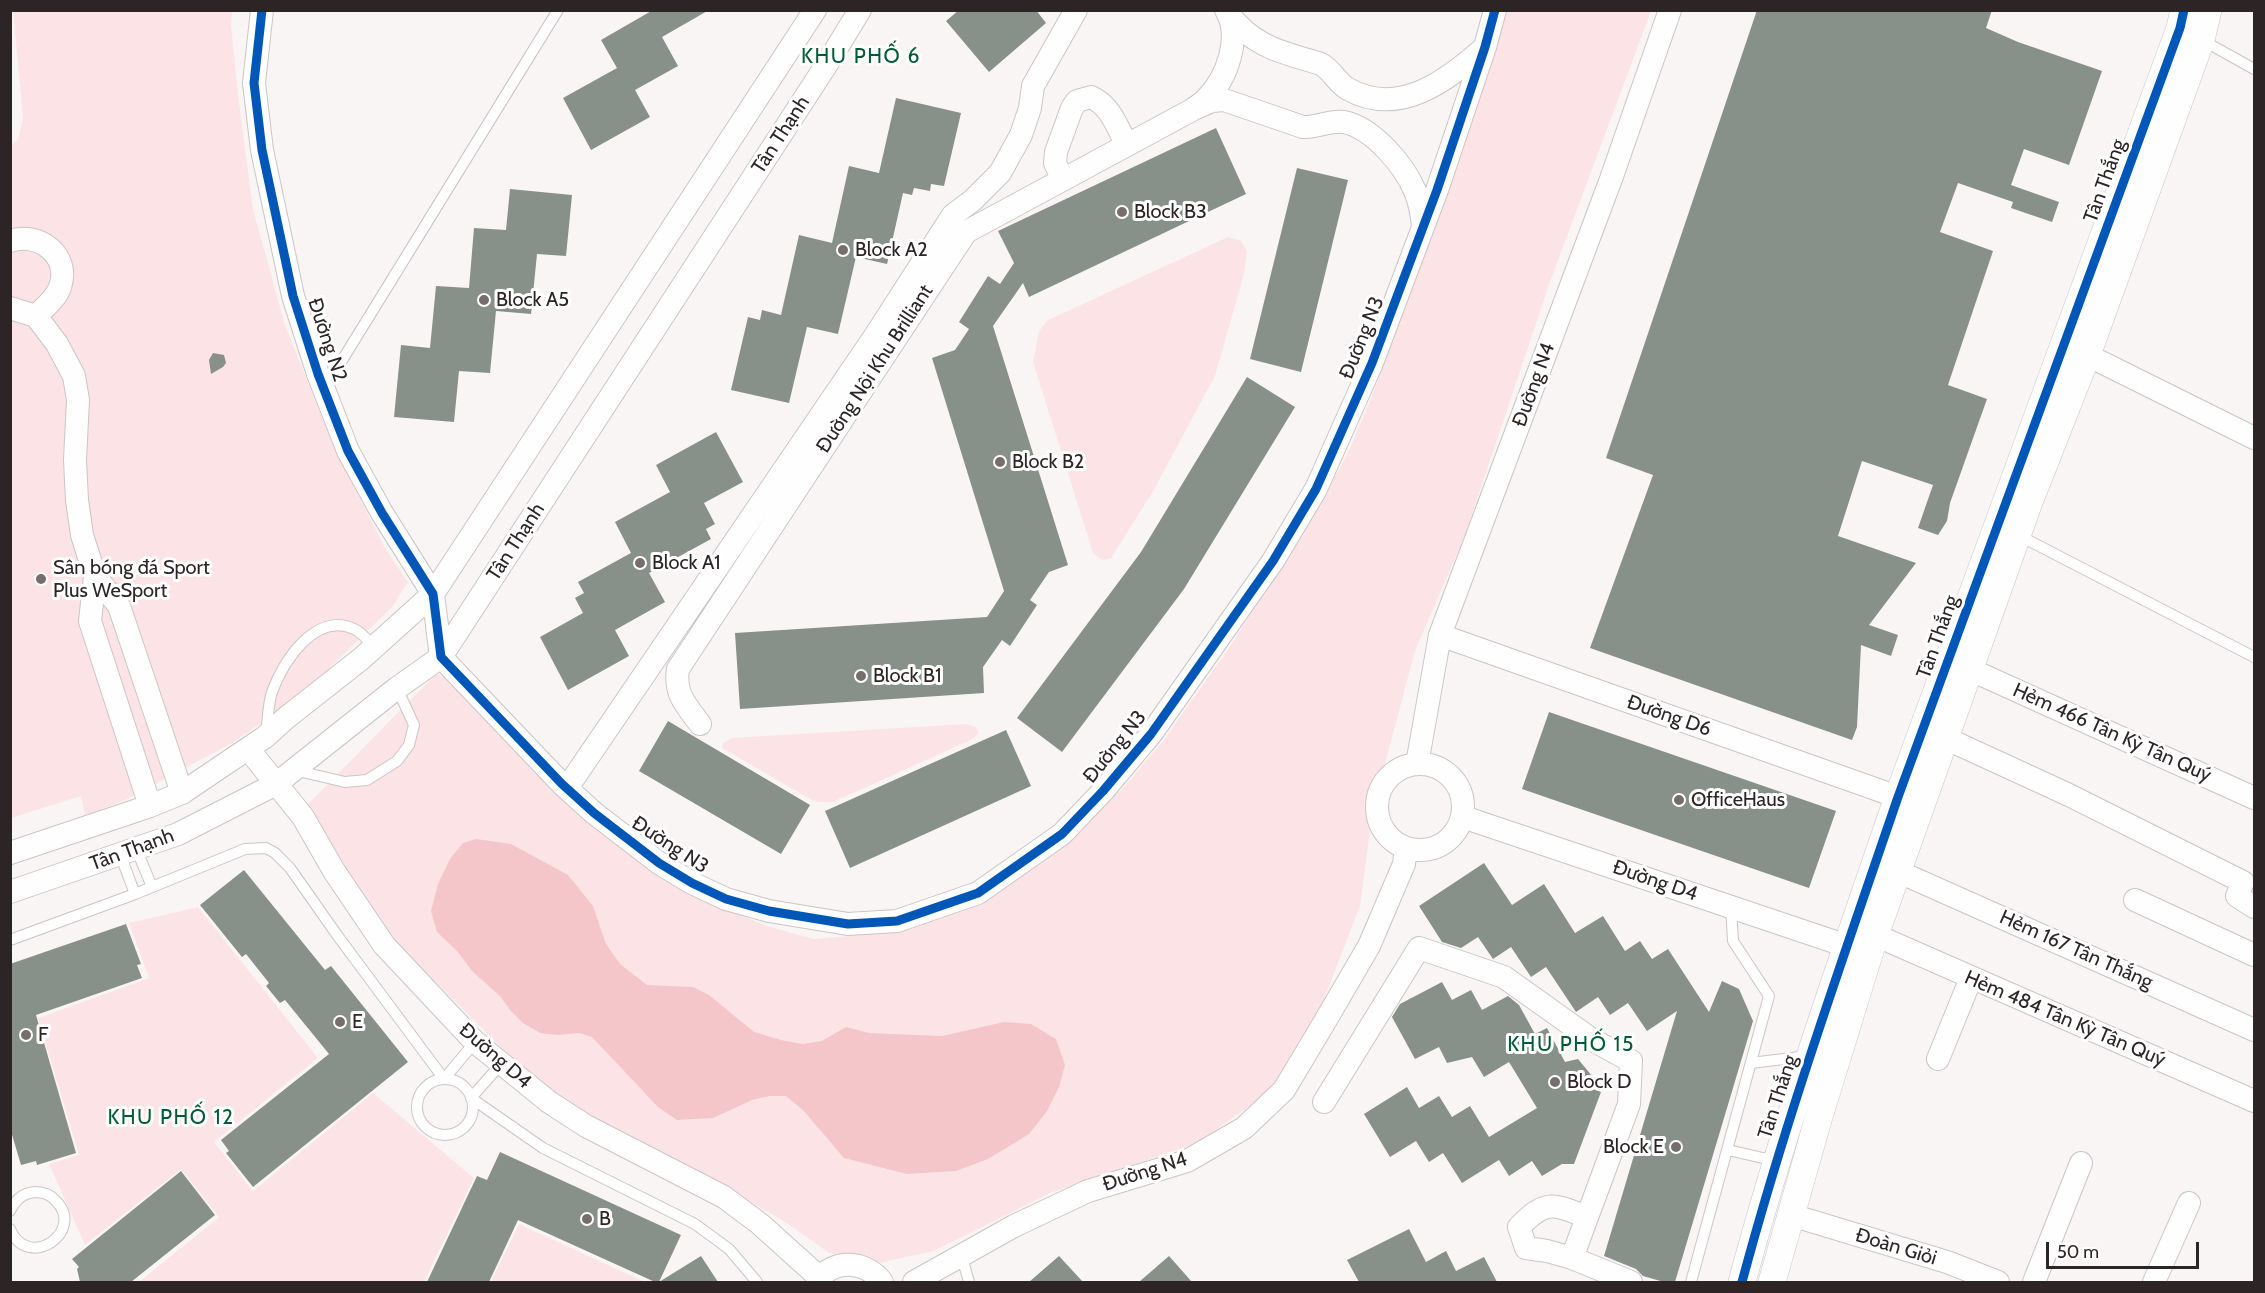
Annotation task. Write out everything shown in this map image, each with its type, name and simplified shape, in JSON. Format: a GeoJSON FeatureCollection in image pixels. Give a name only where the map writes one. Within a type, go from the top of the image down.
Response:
{"type":"FeatureCollection","features":[{"type":"Feature","properties":{"kind":"street","name":"Đường N2"},"geometry":{"type":"LineString","coordinates":[[262,10],[254,82],[262,150],[293,296],[324,390],[354,461],[382,513],[433,594],[441,657]]}},
{"type":"Feature","properties":{"kind":"street","name":"Tân Thạnh"},"geometry":{"type":"LineString","coordinates":[[10,853],[182,794],[257,743],[375,648],[433,594],[816,10]]}},
{"type":"Feature","properties":{"kind":"street","name":"Tân Thạnh"},"geometry":{"type":"LineString","coordinates":[[10,892],[178,834],[276,784],[397,688],[441,657],[860,10]]}},
{"type":"Feature","properties":{"kind":"street"},"geometry":{"type":"LineString","coordinates":[[567,788],[875,336],[953,215],[973,200],[1000,172],[1021,135],[1030,108],[1033,86],[1076,10]]}},
{"type":"Feature","properties":{"kind":"street","name":"Đường N3"},"geometry":{"type":"LineString","coordinates":[[441,657],[594,813],[628,840],[692,883],[726,899],[769,911],[848,924],[897,921],[978,893],[1062,834],[1103,791],[1151,734],[1273,561],[1316,489],[1372,363],[1423,227],[1485,47],[1495,10]]}},
{"type":"Feature","properties":{"kind":"street","name":"Đường N4"},"geometry":{"type":"LineString","coordinates":[[1417,764],[1440,635],[1611,179],[1670,10]]}},
{"type":"Feature","properties":{"kind":"street","name":"Tân Thắng"},"geometry":{"type":"LineString","coordinates":[[1742,1282],[1776,1161],[1811,1056],[1861,940],[2180,28],[2184,10]]}},
{"type":"Feature","properties":{"kind":"street","name":"Tân Thắng"},"geometry":{"type":"LineString","coordinates":[[1909,801],[1944,738],[2087,355],[2201,40],[2208,10]]}},
{"type":"Feature","properties":{"kind":"street","name":"Đường Nội Khu Brilliant"},"geometry":{"type":"LineString","coordinates":[[1227,12],[1247,34],[1259,43],[1321,64],[1350,90],[1384,99],[1416,94],[1450,77],[1485,47]]}},
{"type":"Feature","properties":{"kind":"street","name":"Đường Nội Khu Brilliant"},"geometry":{"type":"LineString","coordinates":[[1192,110],[1208,98],[1231,54],[1233,40],[1227,12]]}},
{"type":"Feature","properties":{"kind":"street"},"geometry":{"type":"LineString","coordinates":[[1231,54],[1242,45],[1259,43]]}},
{"type":"Feature","properties":{"kind":"street"},"geometry":{"type":"LineString","coordinates":[[1219,80],[1223,94],[1231,102]]}},
{"type":"Feature","properties":{"kind":"street"},"geometry":{"type":"LineString","coordinates":[[1322,124],[1330,119],[1340,106],[1342,91],[1339,80]]}},
{"type":"Feature","properties":{"kind":"street"},"geometry":{"type":"LineString","coordinates":[[1063,180],[1055,163],[1056,152],[1072,108],[1077,101],[1091,97],[1101,102],[1109,111],[1127,145]]}},
{"type":"Feature","properties":{"kind":"street","name":"Đường Nội Khu Brilliant"},"geometry":{"type":"LineString","coordinates":[[700,724],[679,694],[676,682],[678,669],[966,232],[1212,101],[1231,102],[1303,127],[1312,128],[1332,122],[1354,125],[1369,133],[1388,151],[1414,189],[1421,206],[1423,227]]}},
{"type":"Feature","properties":{"kind":"street"},"geometry":{"type":"LineString","coordinates":[[10,241],[18,238],[32,238],[53,250],[60,262],[62,274],[60,287],[36,316]]}},
{"type":"Feature","properties":{"kind":"street"},"geometry":{"type":"LineString","coordinates":[[10,308],[36,316],[57,344],[74,376],[78,400],[75,460],[77,500],[82,535],[95,576],[119,606],[182,794]]}},
{"type":"Feature","properties":{"kind":"street"},"geometry":{"type":"LineString","coordinates":[[2087,355],[2254,438]]}},
{"type":"Feature","properties":{"kind":"street"},"geometry":{"type":"LineString","coordinates":[[95,576],[90,621],[150,806]]}},
{"type":"Feature","properties":{"kind":"street","name":"Đường D6"},"geometry":{"type":"LineString","coordinates":[[1440,635],[1909,801]]}},
{"type":"Feature","properties":{"kind":"street","name":"Hẻm 466 Tân Kỳ Tân Quý"},"geometry":{"type":"LineString","coordinates":[[1969,669],[2254,798]]}},
{"type":"Feature","properties":{"kind":"street"},"geometry":{"type":"LineString","coordinates":[[1944,738],[2069,795],[2243,882],[2236,896],[2254,907]]}},
{"type":"Feature","properties":{"kind":"street","name":"Đường D4"},"geometry":{"type":"LineString","coordinates":[[257,743],[276,784],[303,817],[334,871],[384,945],[475,1042],[549,1102],[586,1126],[724,1197],[760,1224],[819,1280]]}},
{"type":"Feature","properties":{"kind":"street"},"geometry":{"type":"LineString","coordinates":[[1407,765],[1436,766],[1458,785],[1463,799],[1463,817],[1458,828],[1448,840],[1437,847],[1424,850],[1406,848],[1386,835],[1379,823],[1376,810],[1377,796],[1383,783],[1394,772],[1407,765]]}},
{"type":"Feature","properties":{"kind":"street","name":"Đường D4"},"geometry":{"type":"LineString","coordinates":[[1463,817],[1731,907],[1861,940]]}},
{"type":"Feature","properties":{"kind":"street","name":"Đường N4"},"geometry":{"type":"LineString","coordinates":[[914,1282],[1014,1226],[1088,1191],[1187,1161],[1244,1128],[1284,1090],[1369,946],[1404,864],[1406,848]]}},
{"type":"Feature","properties":{"kind":"street","name":"Hẻm 167 Tân Thắng"},"geometry":{"type":"LineString","coordinates":[[1887,867],[2254,1030]]}},
{"type":"Feature","properties":{"kind":"street"},"geometry":{"type":"LineString","coordinates":[[2135,900],[2254,955]]}},
{"type":"Feature","properties":{"kind":"street","name":"Tân Thắng"},"geometry":{"type":"LineString","coordinates":[[1772,1282],[1818,1120],[1861,940]]}},
{"type":"Feature","properties":{"kind":"street","name":"Hẻm 484 Tân Kỳ Tân Quý"},"geometry":{"type":"LineString","coordinates":[[1861,940],[1971,978],[2254,1101]]}},
{"type":"Feature","properties":{"kind":"street"},"geometry":{"type":"LineString","coordinates":[[1324,1102],[1419,948],[1504,977],[1592,1039],[1631,1060],[1629,1104],[1572,1258]]}},
{"type":"Feature","properties":{"kind":"street"},"geometry":{"type":"LineString","coordinates":[[1938,1059],[1971,978]]}},
{"type":"Feature","properties":{"kind":"street"},"geometry":{"type":"LineString","coordinates":[[2034,1282],[2081,1162]]}},
{"type":"Feature","properties":{"kind":"street"},"geometry":{"type":"LineString","coordinates":[[2154,1282],[2189,1203]]}},
{"type":"Feature","properties":{"kind":"street"},"geometry":{"type":"LineString","coordinates":[[1587,1217],[1556,1205],[1535,1210],[1519,1227],[1526,1248],[1572,1258],[1631,1282]]}},
{"type":"Feature","properties":{"kind":"street","name":"Đoàn Giỏi"},"geometry":{"type":"LineString","coordinates":[[1791,1215],[1947,1262],[1995,1282]]}},
{"type":"Feature","properties":{"kind":"street"},"geometry":{"type":"LineString","coordinates":[[819,1280],[830,1269],[854,1264],[867,1268],[882,1282]]}},
{"type":"Feature","properties":{"kind":"lane"},"geometry":{"type":"LineString","coordinates":[[324,390],[558,10]]}},
{"type":"Feature","properties":{"kind":"lane"},"geometry":{"type":"LineString","coordinates":[[2201,40],[2254,69]]}},
{"type":"Feature","properties":{"kind":"lane"},"geometry":{"type":"LineString","coordinates":[[2018,535],[2254,657]]}},
{"type":"Feature","properties":{"kind":"lane"},"geometry":{"type":"LineString","coordinates":[[257,743],[272,693],[293,651],[307,639],[322,628],[336,624],[356,629],[375,648]]}},
{"type":"Feature","properties":{"kind":"lane"},"geometry":{"type":"LineString","coordinates":[[294,770],[345,782],[367,780],[397,761],[409,745],[414,725],[397,688]]}},
{"type":"Feature","properties":{"kind":"lane"},"geometry":{"type":"LineString","coordinates":[[10,940],[135,894],[245,849],[266,848],[275,853],[290,868],[444,1079],[461,1084],[471,1098],[543,1148],[695,1224],[729,1249],[757,1282]]}},
{"type":"Feature","properties":{"kind":"lane"},"geometry":{"type":"LineString","coordinates":[[128,851],[152,887]]}},
{"type":"Feature","properties":{"kind":"lane"},"geometry":{"type":"LineString","coordinates":[[128,851],[135,894]]}},
{"type":"Feature","properties":{"kind":"lane"},"geometry":{"type":"LineString","coordinates":[[1691,1282],[1769,996],[1733,942],[1731,907]]}},
{"type":"Feature","properties":{"kind":"lane"},"geometry":{"type":"LineString","coordinates":[[475,1042],[444,1079],[427,1085],[421,1092],[417,1101],[420,1119],[433,1132],[442,1135],[460,1130],[471,1116],[471,1098],[501,1064]]}},
{"type":"Feature","properties":{"kind":"lane"},"geometry":{"type":"LineString","coordinates":[[1751,1064],[1811,1056]]}},
{"type":"Feature","properties":{"kind":"lane"},"geometry":{"type":"LineString","coordinates":[[1728,1150],[1776,1161]]}},
{"type":"Feature","properties":{"kind":"lane"},"geometry":{"type":"LineString","coordinates":[[10,1229],[17,1240],[25,1245],[34,1248],[43,1247],[58,1237],[64,1221],[59,1204],[45,1193],[27,1194],[11,1204]]}},
{"type":"Feature","properties":{"kind":"lane"},"geometry":{"type":"LineString","coordinates":[[961,1254],[969,1282]]}},
{"type":"Feature","properties":{"kind":"shaded area"},"geometry":{"type":"Polygon","coordinates":[[[13,11],[232,11],[231,25],[239,103],[253,209],[285,325],[333,445],[385,548],[408,582],[393,606],[304,693],[232,743],[125,800],[85,816],[81,796],[11,818],[10,147],[18,139],[23,118],[13,11]]]}},
{"type":"Feature","properties":{"kind":"shaded area"},"geometry":{"type":"Polygon","coordinates":[[[1507,11],[1651,11],[1550,282],[1465,535],[1415,651],[1373,809],[1360,906],[1317,1017],[1269,1092],[1197,1143],[1050,1193],[934,1251],[879,1263],[829,1253],[787,1223],[716,1182],[614,1137],[564,1101],[502,1048],[399,946],[360,893],[306,806],[436,674],[452,680],[481,707],[534,773],[599,829],[684,891],[767,926],[814,939],[861,935],[911,927],[1085,823],[1124,787],[1163,741],[1229,648],[1315,512],[1347,455],[1373,394],[1507,11]]]}},
{"type":"Feature","properties":{"kind":"shaded area"},"geometry":{"type":"Polygon","coordinates":[[[1228,237],[1241,241],[1247,251],[1244,274],[1215,376],[1152,493],[1111,558],[1102,560],[1093,553],[1033,362],[1039,331],[1048,320],[1228,237]]]}},
{"type":"Feature","properties":{"kind":"shaded area"},"geometry":{"type":"Polygon","coordinates":[[[966,724],[976,727],[979,733],[971,740],[833,802],[818,802],[810,799],[722,748],[723,743],[732,738],[966,724]]]}},
{"type":"Feature","properties":{"kind":"shaded area"},"geometry":{"type":"Polygon","coordinates":[[[476,839],[511,844],[568,875],[593,906],[606,944],[620,964],[647,985],[693,987],[709,995],[754,1032],[802,1044],[822,1041],[846,1027],[869,1033],[942,1036],[1004,1022],[1031,1024],[1056,1039],[1065,1065],[1059,1087],[1047,1111],[1029,1134],[988,1159],[956,1171],[907,1174],[844,1158],[803,1110],[786,1096],[769,1096],[752,1100],[713,1118],[677,1120],[658,1107],[592,1037],[579,1033],[558,1035],[540,1033],[523,1023],[500,996],[473,972],[457,951],[437,932],[431,911],[438,884],[450,859],[463,843],[476,839]]]}},
{"type":"Feature","properties":{"kind":"shaded area"},"geometry":{"type":"Polygon","coordinates":[[[198,907],[318,1058],[214,1142],[253,1191],[373,1093],[474,1178],[424,1282],[139,1282],[219,1217],[181,1169],[85,1245],[49,1164],[79,1155],[38,1018],[149,978],[129,923],[198,907]]]}},
{"type":"Feature","properties":{"kind":"shaded area"},"geometry":{"type":"Polygon","coordinates":[[[519,1224],[645,1282],[491,1282],[519,1224]]]}},
{"type":"Feature","properties":{"kind":"building"},"geometry":{"type":"Polygon","coordinates":[[[653,10],[709,10],[662,37],[678,66],[635,90],[650,117],[591,150],[563,98],[617,68],[601,40],[653,10]]]}},
{"type":"Feature","properties":{"kind":"building"},"geometry":{"type":"Polygon","coordinates":[[[959,10],[1036,10],[1046,23],[989,72],[946,21],[959,10]]]}},
{"type":"Feature","properties":{"kind":"building"},"geometry":{"type":"Polygon","coordinates":[[[1757,10],[1992,10],[1986,28],[2018,42],[2102,71],[2069,165],[2024,149],[2011,185],[2059,202],[2052,222],[2011,208],[2013,202],[1958,183],[1940,232],[1993,251],[1948,385],[1987,399],[1950,503],[1947,521],[1938,535],[1918,528],[1933,485],[1862,461],[1838,536],[1916,563],[1869,625],[1898,635],[1891,656],[1861,645],[1857,727],[1852,740],[1590,648],[1653,475],[1606,458],[1757,10]]]}},
{"type":"Feature","properties":{"kind":"building","name":"Block A2"},"geometry":{"type":"Polygon","coordinates":[[[896,98],[961,113],[944,186],[931,184],[930,191],[914,188],[912,195],[903,193],[887,264],[856,257],[838,334],[807,327],[789,403],[731,390],[748,317],[760,320],[762,310],[781,315],[799,235],[832,243],[849,166],[879,173],[896,98]]]}},
{"type":"Feature","properties":{"kind":"building"},"geometry":{"type":"Polygon","coordinates":[[[1216,128],[1246,194],[1029,297],[1023,283],[993,326],[1068,565],[1049,572],[1030,600],[1037,605],[1010,646],[1002,640],[983,667],[984,693],[740,709],[735,633],[987,617],[1004,591],[932,358],[955,350],[969,329],[959,322],[988,276],[1000,284],[1014,263],[998,231],[1216,128]]]}},
{"type":"Feature","properties":{"kind":"building"},"geometry":{"type":"Polygon","coordinates":[[[1297,168],[1348,180],[1301,372],[1250,359],[1297,168]]]}},
{"type":"Feature","properties":{"kind":"building","name":"Block A5"},"geometry":{"type":"Polygon","coordinates":[[[510,189],[572,195],[566,256],[537,254],[531,314],[496,311],[490,373],[459,371],[454,422],[394,417],[401,345],[430,348],[436,286],[469,288],[474,228],[506,230],[510,189]]]}},
{"type":"Feature","properties":{"kind":"building"},"geometry":{"type":"Polygon","coordinates":[[[213,353],[224,355],[226,363],[211,374],[209,360],[213,353]]]}},
{"type":"Feature","properties":{"kind":"building"},"geometry":{"type":"Polygon","coordinates":[[[1247,377],[1295,407],[1184,589],[1062,752],[1017,718],[1141,552],[1247,377]]]}},
{"type":"Feature","properties":{"kind":"building","name":"Block A1"},"geometry":{"type":"Polygon","coordinates":[[[716,432],[743,482],[704,503],[715,524],[706,529],[711,539],[649,573],[665,602],[615,630],[629,656],[568,690],[540,637],[583,613],[575,598],[584,593],[578,582],[631,553],[615,522],[670,492],[656,465],[716,432]]]}},
{"type":"Feature","properties":{"kind":"building","name":"OfficeHaus"},"geometry":{"type":"Polygon","coordinates":[[[1549,712],[1836,811],[1809,888],[1522,789],[1549,712]]]}},
{"type":"Feature","properties":{"kind":"building"},"geometry":{"type":"Polygon","coordinates":[[[668,721],[810,805],[781,854],[639,771],[668,721]]]}},
{"type":"Feature","properties":{"kind":"building"},"geometry":{"type":"Polygon","coordinates":[[[1006,730],[1031,786],[850,868],[825,811],[1006,730]]]}},
{"type":"Feature","properties":{"kind":"building","name":"Block E"},"geometry":{"type":"Polygon","coordinates":[[[1484,863],[1512,905],[1544,884],[1575,933],[1603,916],[1625,951],[1640,941],[1652,959],[1668,949],[1709,1012],[1722,981],[1739,989],[1753,1021],[1675,1282],[1664,1282],[1643,1276],[1636,1269],[1604,1256],[1677,1011],[1647,1031],[1628,1003],[1610,1015],[1598,997],[1576,1012],[1546,967],[1531,977],[1511,947],[1493,959],[1478,937],[1461,948],[1442,942],[1419,906],[1484,863]]]}},
{"type":"Feature","properties":{"kind":"building","name":"E"},"geometry":{"type":"Polygon","coordinates":[[[244,870],[325,970],[331,966],[408,1062],[253,1187],[226,1153],[229,1151],[221,1140],[329,1054],[285,1000],[280,1003],[266,986],[269,983],[246,954],[242,957],[200,905],[244,870]]]}},
{"type":"Feature","properties":{"kind":"building","name":"F"},"geometry":{"type":"Polygon","coordinates":[[[126,924],[141,964],[137,965],[142,978],[36,1015],[76,1153],[37,1165],[36,1161],[21,1165],[10,1128],[10,964],[126,924]]]}},
{"type":"Feature","properties":{"kind":"building","name":"Block D"},"geometry":{"type":"Polygon","coordinates":[[[1442,982],[1452,1000],[1471,990],[1482,1010],[1508,996],[1519,1005],[1535,1034],[1547,1028],[1565,1062],[1578,1059],[1592,1076],[1588,1087],[1601,1092],[1574,1164],[1562,1164],[1542,1176],[1532,1161],[1509,1176],[1499,1160],[1462,1183],[1443,1153],[1429,1162],[1416,1141],[1390,1157],[1364,1114],[1407,1087],[1419,1108],[1439,1096],[1452,1117],[1470,1106],[1489,1137],[1537,1108],[1509,1062],[1484,1077],[1472,1057],[1447,1063],[1439,1047],[1415,1059],[1392,1017],[1400,1004],[1442,982]]]}},
{"type":"Feature","properties":{"kind":"building","name":"B"},"geometry":{"type":"Polygon","coordinates":[[[500,1152],[681,1235],[659,1282],[518,1220],[489,1282],[427,1282],[477,1176],[487,1180],[500,1152]]]}},
{"type":"Feature","properties":{"kind":"building"},"geometry":{"type":"Polygon","coordinates":[[[181,1171],[215,1215],[131,1282],[80,1282],[77,1269],[79,1267],[72,1259],[181,1171]]]}},
{"type":"Feature","properties":{"kind":"building"},"geometry":{"type":"Polygon","coordinates":[[[1409,1229],[1426,1262],[1446,1251],[1456,1271],[1484,1257],[1497,1282],[1359,1282],[1347,1260],[1409,1229]]]}},
{"type":"Feature","properties":{"kind":"building"},"geometry":{"type":"Polygon","coordinates":[[[701,1256],[718,1282],[659,1282],[701,1256]]]}},
{"type":"Feature","properties":{"kind":"building"},"geometry":{"type":"Polygon","coordinates":[[[1059,1256],[1083,1282],[1029,1282],[1059,1256]]]}},
{"type":"Feature","properties":{"kind":"building"},"geometry":{"type":"Polygon","coordinates":[[[1169,1256],[1192,1282],[1139,1282],[1169,1256]]]}},
{"type":"Feature","properties":{"kind":"cycle path"},"geometry":{"type":"LineString","coordinates":[[262,10],[254,83],[262,150],[293,296],[318,374],[348,451],[382,513],[433,594],[441,657],[562,784],[594,813],[659,863],[692,883],[726,899],[769,911],[848,924],[897,921],[978,893],[1062,834],[1103,791],[1151,734],[1273,561],[1316,489],[1372,363],[1437,190],[1485,47],[1495,10]]}},
{"type":"Feature","properties":{"kind":"cycle path"},"geometry":{"type":"LineString","coordinates":[[1742,1282],[1796,1099],[1898,797],[2180,28],[2184,10]]}},
{"type":"Feature","properties":{"kind":"place","name":"Block B3"},"geometry":{"type":"Point","coordinates":[1122,212]}},
{"type":"Feature","properties":{"kind":"place","name":"Block A2"},"geometry":{"type":"Point","coordinates":[843,250]}},
{"type":"Feature","properties":{"kind":"place","name":"Block A5"},"geometry":{"type":"Point","coordinates":[484,300]}},
{"type":"Feature","properties":{"kind":"place","name":"Block B2"},"geometry":{"type":"Point","coordinates":[1000,462]}},
{"type":"Feature","properties":{"kind":"place","name":"Block A1"},"geometry":{"type":"Point","coordinates":[640,563]}},
{"type":"Feature","properties":{"kind":"place","name":"Sân bóng đá Sport Plus WeSport"},"geometry":{"type":"Point","coordinates":[41,579]}},
{"type":"Feature","properties":{"kind":"place","name":"Block B1"},"geometry":{"type":"Point","coordinates":[861,676]}},
{"type":"Feature","properties":{"kind":"place","name":"OfficeHaus"},"geometry":{"type":"Point","coordinates":[1679,800]}},
{"type":"Feature","properties":{"kind":"place","name":"E"},"geometry":{"type":"Point","coordinates":[340,1022]}},
{"type":"Feature","properties":{"kind":"place","name":"F"},"geometry":{"type":"Point","coordinates":[26,1035]}},
{"type":"Feature","properties":{"kind":"place","name":"Block D"},"geometry":{"type":"Point","coordinates":[1555,1082]}},
{"type":"Feature","properties":{"kind":"place","name":"Block E"},"geometry":{"type":"Point","coordinates":[1676,1147]}},
{"type":"Feature","properties":{"kind":"place","name":"B"},"geometry":{"type":"Point","coordinates":[587,1219]}},
{"type":"Feature","properties":{"kind":"district","name":"KHU PHỐ 6"},"geometry":{"type":"Point","coordinates":[861,57]}},
{"type":"Feature","properties":{"kind":"district","name":"KHU PHỐ 15"},"geometry":{"type":"Point","coordinates":[1571,1045]}},
{"type":"Feature","properties":{"kind":"district","name":"KHU PHỐ 12"},"geometry":{"type":"Point","coordinates":[171,1118]}}]}
